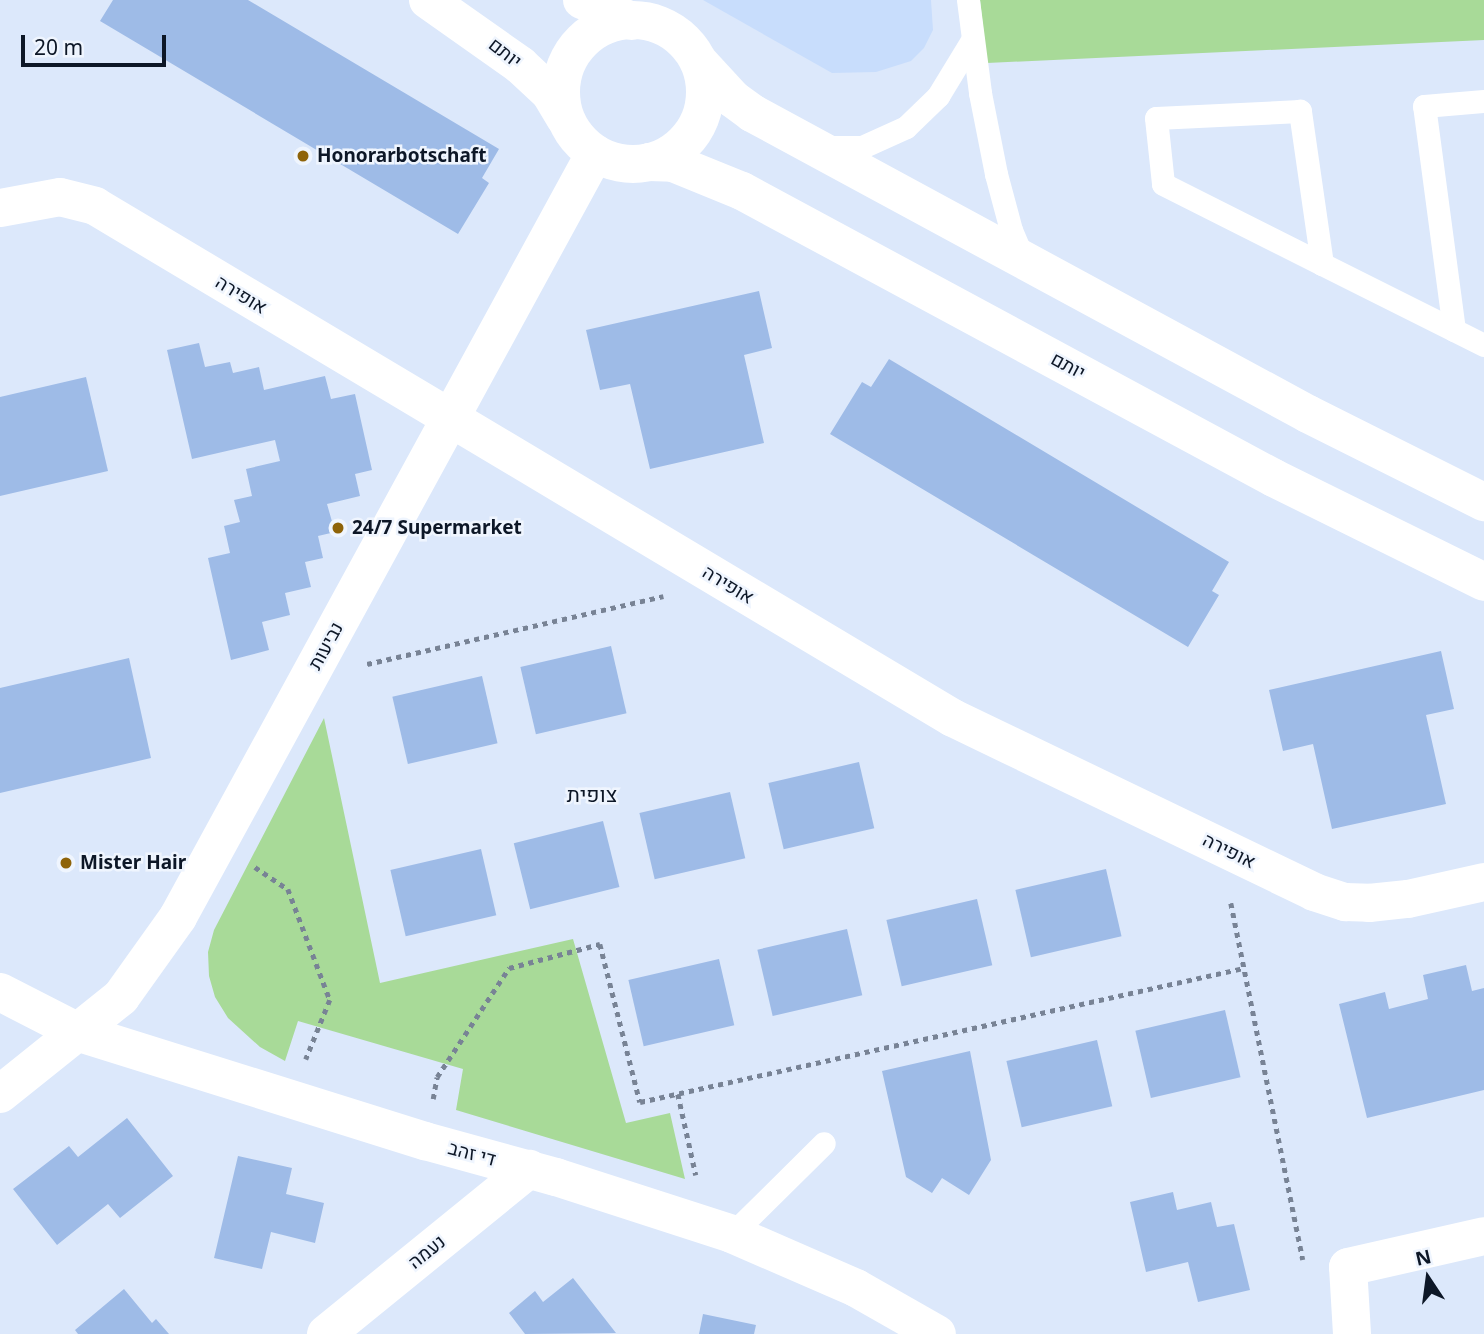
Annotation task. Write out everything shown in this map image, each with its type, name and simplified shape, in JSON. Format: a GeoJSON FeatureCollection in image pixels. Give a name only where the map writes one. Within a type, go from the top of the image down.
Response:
{"type":"FeatureCollection","features":[{"type":"Feature","properties":{"kind":"street","name":"יותם"},"geometry":{"type":"LineString","coordinates":[[428,0],[520,65],[550,93],[567,122]]}},
{"type":"Feature","properties":{"kind":"street"},"geometry":{"type":"LineString","coordinates":[[582,0],[632,21]]}},
{"type":"Feature","properties":{"kind":"street"},"geometry":{"type":"LineString","coordinates":[[699,62],[705,90],[704,104],[694,130],[675,150],[649,162],[621,163],[594,153],[583,144],[567,122],[561,94],[565,66],[580,43],[603,27],[632,21],[645,22],[671,31],[733,99],[813,146],[1308,414],[1484,502]]}},
{"type":"Feature","properties":{"kind":"street","name":"נביעות"},"geometry":{"type":"LineString","coordinates":[[0,1094],[80,1033],[121,997],[150,961],[178,917],[594,153]]}},
{"type":"Feature","properties":{"kind":"street","name":"יותם"},"geometry":{"type":"LineString","coordinates":[[649,162],[673,163],[742,191],[1274,478],[1484,582]]}},
{"type":"Feature","properties":{"kind":"street","name":"אופירה"},"geometry":{"type":"LineString","coordinates":[[0,208],[60,197],[95,206],[449,420],[953,718],[1314,892],[1345,902],[1408,899],[1484,882]]}},
{"type":"Feature","properties":{"kind":"street","name":"די זהב"},"geometry":{"type":"LineString","coordinates":[[0,992],[80,1033],[425,1142],[528,1169],[720,1230],[856,1288],[937,1334]]}},
{"type":"Feature","properties":{"kind":"street","name":"נעמה"},"geometry":{"type":"LineString","coordinates":[[326,1334],[528,1169]]}},
{"type":"Feature","properties":{"kind":"street"},"geometry":{"type":"LineString","coordinates":[[1352,1334],[1348,1267],[1484,1236]]}},
{"type":"Feature","properties":{"kind":"lane"},"geometry":{"type":"LineString","coordinates":[[968,0],[972,40],[996,174],[1011,230],[1024,261]]}},
{"type":"Feature","properties":{"kind":"lane"},"geometry":{"type":"LineString","coordinates":[[813,146],[862,148],[905,127],[938,96],[972,40]]}},
{"type":"Feature","properties":{"kind":"lane"},"geometry":{"type":"LineString","coordinates":[[1454,330],[1424,106],[1484,101]]}},
{"type":"Feature","properties":{"kind":"lane"},"geometry":{"type":"LineString","coordinates":[[1322,264],[1300,111],[1156,118],[1163,184],[1322,264],[1484,345]]}},
{"type":"Feature","properties":{"kind":"lane"},"geometry":{"type":"LineString","coordinates":[[720,1230],[824,1143]]}},
{"type":"Feature","properties":{"kind":"path"},"geometry":{"type":"LineString","coordinates":[[309,677],[724,582]]}},
{"type":"Feature","properties":{"kind":"path"},"geometry":{"type":"LineString","coordinates":[[219,841],[288,889],[331,1000],[289,1099]]}},
{"type":"Feature","properties":{"kind":"path"},"geometry":{"type":"LineString","coordinates":[[1221,847],[1301,1260],[1348,1267]]}},
{"type":"Feature","properties":{"kind":"path"},"geometry":{"type":"LineString","coordinates":[[425,1142],[438,1077],[509,968],[600,944],[640,1102],[1244,968]]}},
{"type":"Feature","properties":{"kind":"path"},"geometry":{"type":"LineString","coordinates":[[678,1094],[720,1230]]}},
{"type":"Feature","properties":{"kind":"shaded area"},"geometry":{"type":"Polygon","coordinates":[[[703,0],[931,0],[933,30],[924,48],[911,61],[876,72],[832,73],[703,0]]]}},
{"type":"Feature","properties":{"kind":"green space"},"geometry":{"type":"Polygon","coordinates":[[[980,0],[1484,0],[1484,40],[987,63],[980,0]]]}},
{"type":"Feature","properties":{"kind":"green space"},"geometry":{"type":"Polygon","coordinates":[[[324,718],[380,983],[573,939],[626,1123],[670,1113],[685,1179],[456,1110],[463,1069],[298,1021],[285,1061],[260,1047],[228,1018],[215,997],[209,976],[208,952],[214,930],[324,718]]]}},
{"type":"Feature","properties":{"kind":"building"},"geometry":{"type":"Polygon","coordinates":[[[113,0],[248,0],[499,149],[482,178],[489,183],[458,234],[100,21],[113,0]]]}},
{"type":"Feature","properties":{"kind":"building"},"geometry":{"type":"Polygon","coordinates":[[[759,291],[772,348],[744,355],[764,443],[650,469],[630,384],[600,390],[586,330],[759,291]]]}},
{"type":"Feature","properties":{"kind":"building"},"geometry":{"type":"Polygon","coordinates":[[[199,343],[205,367],[230,362],[233,373],[259,367],[264,390],[325,376],[331,399],[355,394],[372,470],[355,474],[360,496],[327,504],[335,532],[318,536],[323,558],[305,562],[311,587],[285,593],[290,615],[262,622],[269,650],[231,660],[208,558],[230,553],[224,526],[240,522],[234,500],[252,496],[246,469],[280,461],[275,440],[192,459],[167,350],[199,343]]]}},
{"type":"Feature","properties":{"kind":"building"},"geometry":{"type":"Polygon","coordinates":[[[889,359],[1229,562],[1212,591],[1219,595],[1188,647],[830,434],[862,382],[871,387],[889,359]]]}},
{"type":"Feature","properties":{"kind":"building"},"geometry":{"type":"Polygon","coordinates":[[[86,377],[108,471],[0,496],[0,397],[86,377]]]}},
{"type":"Feature","properties":{"kind":"building"},"geometry":{"type":"Polygon","coordinates":[[[611,646],[627,713],[536,734],[520,667],[611,646]]]}},
{"type":"Feature","properties":{"kind":"building"},"geometry":{"type":"Polygon","coordinates":[[[1441,651],[1454,709],[1426,715],[1446,804],[1332,829],[1313,744],[1283,751],[1269,690],[1441,651]]]}},
{"type":"Feature","properties":{"kind":"building"},"geometry":{"type":"Polygon","coordinates":[[[129,658],[151,758],[0,793],[0,688],[129,658]]]}},
{"type":"Feature","properties":{"kind":"building"},"geometry":{"type":"Polygon","coordinates":[[[482,676],[498,743],[408,764],[392,697],[482,676]]]}},
{"type":"Feature","properties":{"kind":"building"},"geometry":{"type":"Polygon","coordinates":[[[859,762],[874,828],[784,849],[768,783],[859,762]]]}},
{"type":"Feature","properties":{"kind":"building"},"geometry":{"type":"Polygon","coordinates":[[[730,792],[745,858],[655,879],[639,813],[730,792]]]}},
{"type":"Feature","properties":{"kind":"building"},"geometry":{"type":"Polygon","coordinates":[[[603,821],[619,887],[530,909],[514,843],[603,821]]]}},
{"type":"Feature","properties":{"kind":"building"},"geometry":{"type":"Polygon","coordinates":[[[481,849],[496,915],[406,936],[390,870],[481,849]]]}},
{"type":"Feature","properties":{"kind":"building"},"geometry":{"type":"Polygon","coordinates":[[[1106,869],[1122,936],[1031,957],[1015,890],[1106,869]]]}},
{"type":"Feature","properties":{"kind":"building"},"geometry":{"type":"Polygon","coordinates":[[[977,899],[992,965],[902,986],[886,920],[977,899]]]}},
{"type":"Feature","properties":{"kind":"building"},"geometry":{"type":"Polygon","coordinates":[[[847,929],[862,995],[773,1016],[757,950],[847,929]]]}},
{"type":"Feature","properties":{"kind":"building"},"geometry":{"type":"Polygon","coordinates":[[[719,959],[734,1025],[644,1046],[628,980],[719,959]]]}},
{"type":"Feature","properties":{"kind":"building"},"geometry":{"type":"Polygon","coordinates":[[[1466,965],[1472,991],[1484,988],[1484,1090],[1367,1118],[1339,1004],[1385,992],[1389,1009],[1428,999],[1423,975],[1466,965]]]}},
{"type":"Feature","properties":{"kind":"building"},"geometry":{"type":"Polygon","coordinates":[[[1225,1010],[1241,1077],[1151,1098],[1135,1031],[1225,1010]]]}},
{"type":"Feature","properties":{"kind":"building"},"geometry":{"type":"Polygon","coordinates":[[[1097,1040],[1112,1106],[1022,1127],[1006,1061],[1097,1040]]]}},
{"type":"Feature","properties":{"kind":"building"},"geometry":{"type":"Polygon","coordinates":[[[970,1051],[991,1160],[969,1195],[942,1178],[932,1193],[906,1177],[882,1071],[970,1051]]]}},
{"type":"Feature","properties":{"kind":"building"},"geometry":{"type":"Polygon","coordinates":[[[127,1118],[173,1176],[120,1218],[108,1204],[57,1245],[13,1189],[69,1146],[78,1157],[127,1118]]]}},
{"type":"Feature","properties":{"kind":"building"},"geometry":{"type":"Polygon","coordinates":[[[238,1156],[292,1168],[286,1194],[324,1203],[315,1243],[271,1232],[262,1269],[214,1258],[238,1156]]]}},
{"type":"Feature","properties":{"kind":"building"},"geometry":{"type":"Polygon","coordinates":[[[1173,1192],[1177,1210],[1211,1202],[1217,1227],[1234,1224],[1250,1290],[1198,1302],[1188,1262],[1146,1272],[1130,1202],[1173,1192]]]}},
{"type":"Feature","properties":{"kind":"building"},"geometry":{"type":"Polygon","coordinates":[[[573,1278],[616,1333],[525,1334],[509,1313],[535,1291],[543,1302],[573,1278]]]}},
{"type":"Feature","properties":{"kind":"building"},"geometry":{"type":"Polygon","coordinates":[[[124,1289],[152,1323],[156,1319],[169,1334],[78,1334],[75,1330],[124,1289]]]}},
{"type":"Feature","properties":{"kind":"building"},"geometry":{"type":"Polygon","coordinates":[[[703,1314],[756,1325],[754,1334],[699,1334],[703,1314]]]}},
{"type":"Feature","properties":{"kind":"place","name":"Honorarbotschaft"},"geometry":{"type":"Point","coordinates":[303,156]}},
{"type":"Feature","properties":{"kind":"place","name":"24/7 Supermarket"},"geometry":{"type":"Point","coordinates":[338,528]}},
{"type":"Feature","properties":{"kind":"place","name":"Mister Hair"},"geometry":{"type":"Point","coordinates":[66,863]}},
{"type":"Feature","properties":{"kind":"district","name":"צופית"},"geometry":{"type":"Point","coordinates":[592,794]}}]}
